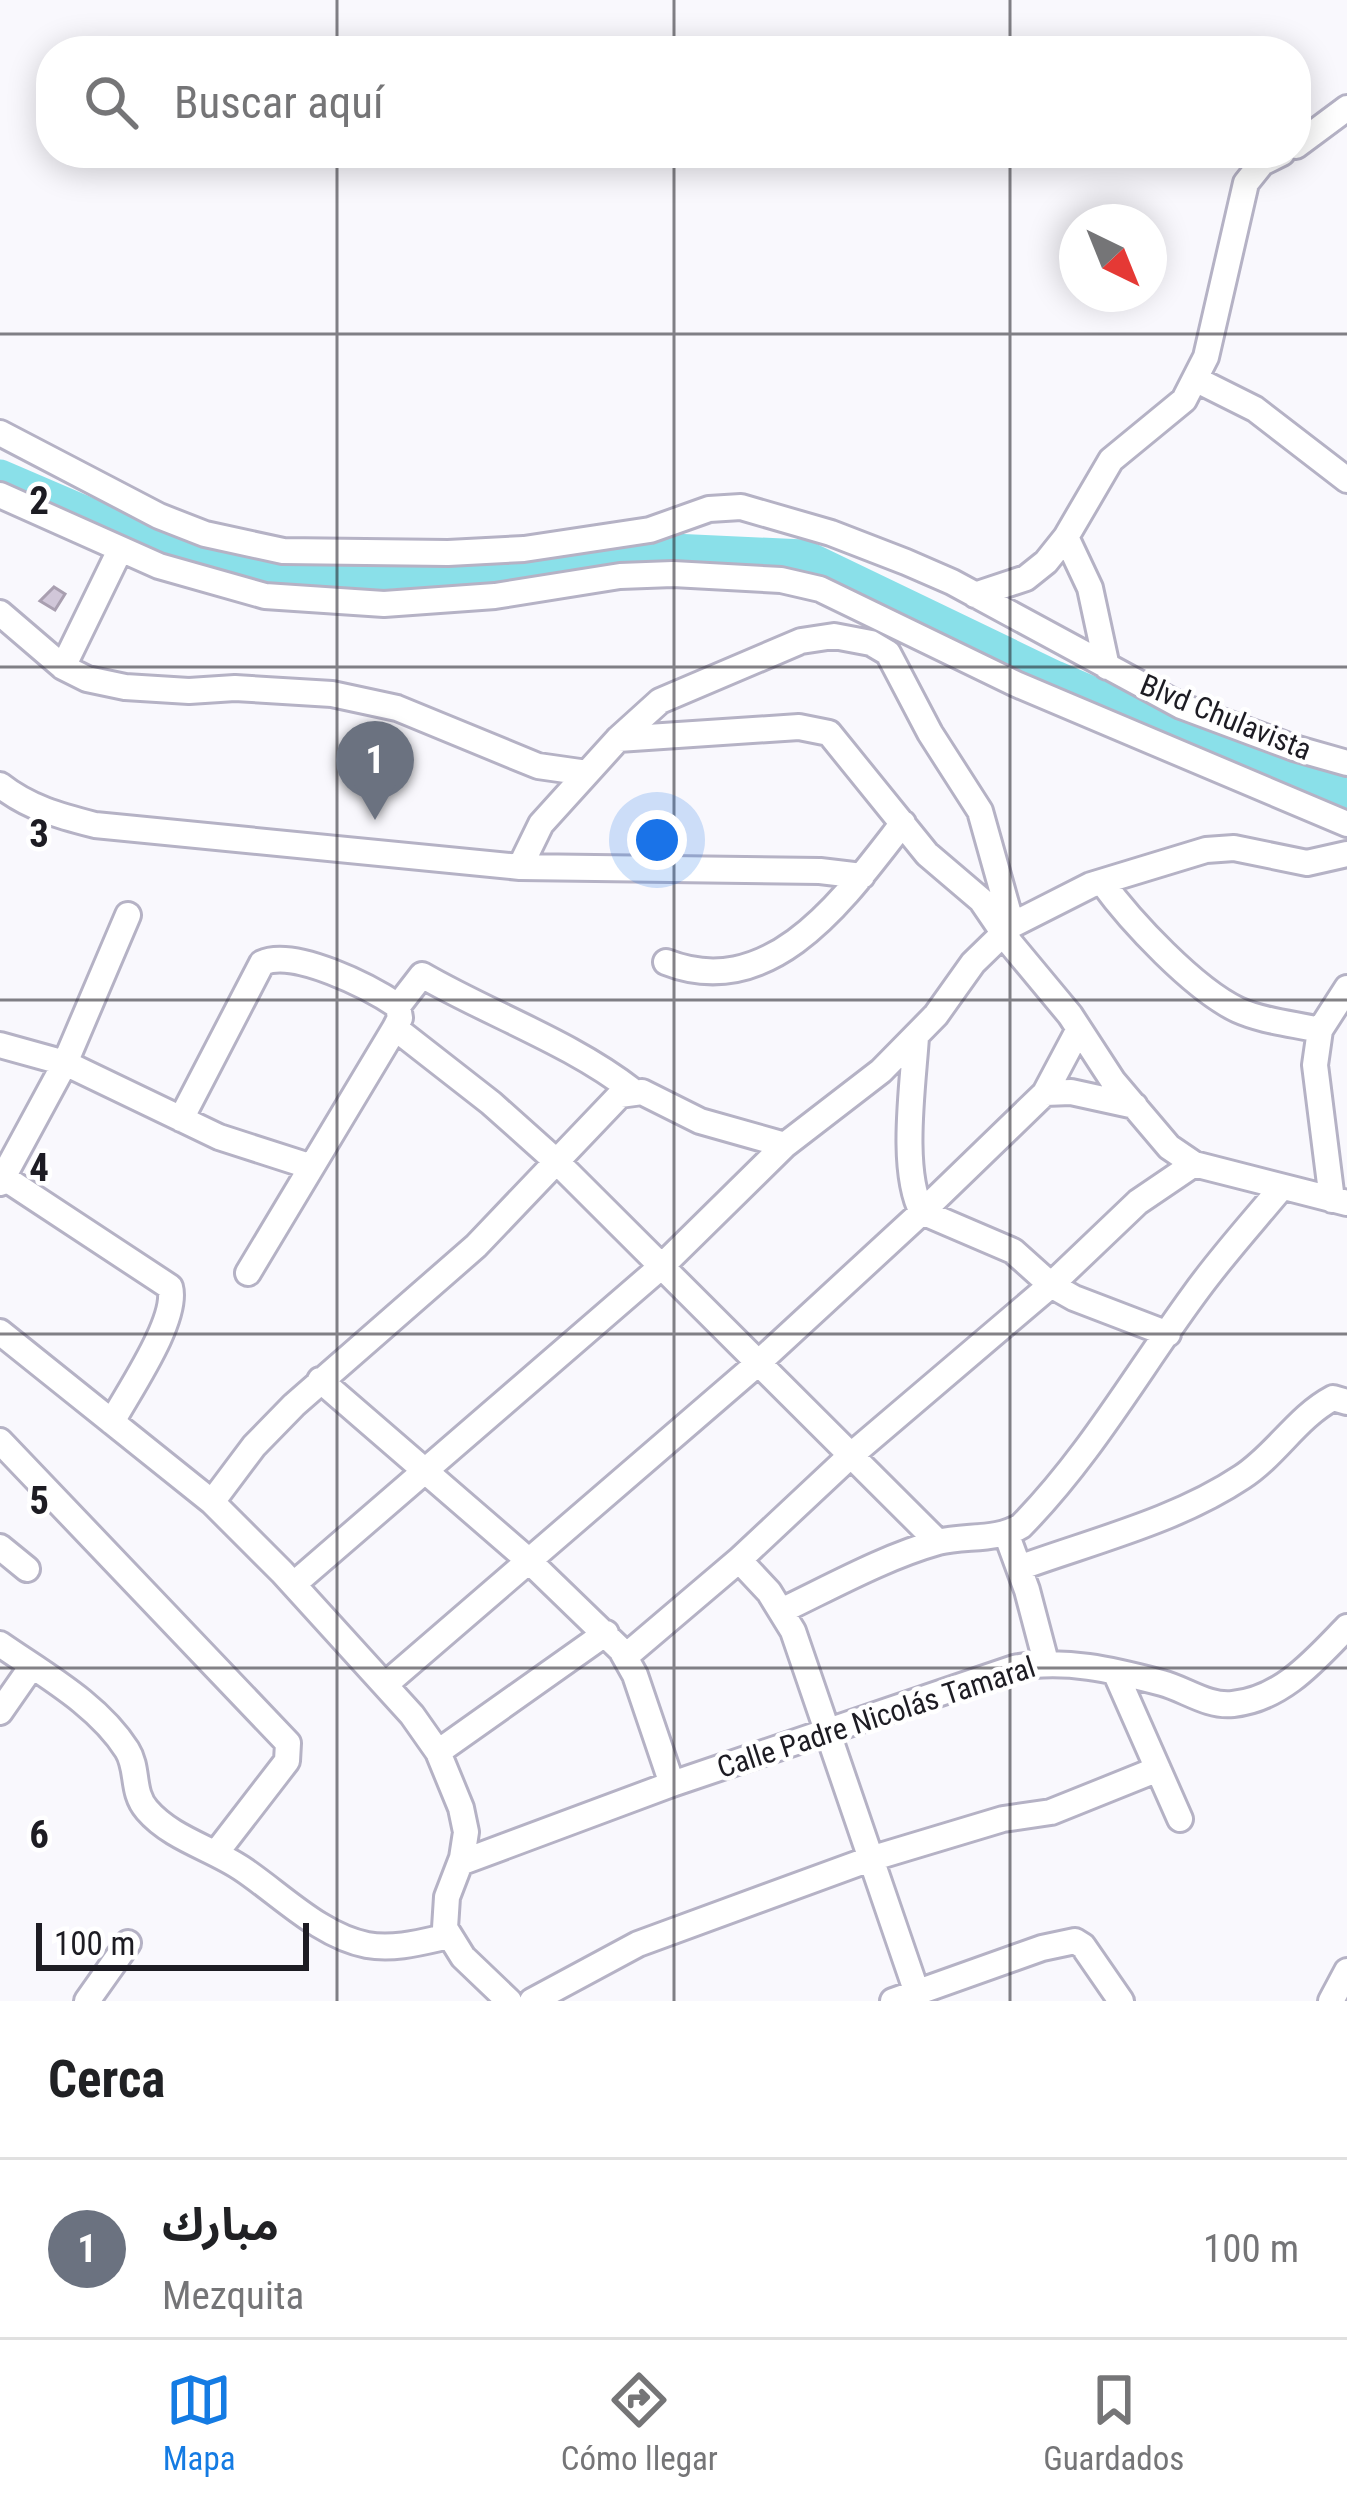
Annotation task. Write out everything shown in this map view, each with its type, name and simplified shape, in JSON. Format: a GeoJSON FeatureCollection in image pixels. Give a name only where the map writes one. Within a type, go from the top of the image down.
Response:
{"type":"FeatureCollection","features":[{"type":"Feature","properties":{"kind":"street"},"geometry":{"type":"LineString","coordinates":[[1311,135],[1347,107]]}},
{"type":"Feature","properties":{"kind":"street"},"geometry":{"type":"LineString","coordinates":[[975,595],[1026,578],[1066,537],[1082,503],[1112,460],[1184,400],[1206,357],[1246,183],[1258,168]]}},
{"type":"Feature","properties":{"kind":"street"},"geometry":{"type":"LineString","coordinates":[[1197,380],[1255,409],[1347,480]]}},
{"type":"Feature","properties":{"kind":"street","name":"Blvd Chulavista"},"geometry":{"type":"LineString","coordinates":[[0,433],[159,516],[256,547],[316,552],[524,549],[627,534],[709,508],[741,507],[831,533],[975,595],[1181,706],[1347,764]]}},
{"type":"Feature","properties":{"kind":"street"},"geometry":{"type":"LineString","coordinates":[[0,495],[159,566],[266,596],[384,604],[673,574],[781,580],[820,589],[1016,684],[1347,824]]}},
{"type":"Feature","properties":{"kind":"street"},"geometry":{"type":"LineString","coordinates":[[1066,537],[1090,588],[1107,667]]}},
{"type":"Feature","properties":{"kind":"street"},"geometry":{"type":"LineString","coordinates":[[63,667],[120,550]]}},
{"type":"Feature","properties":{"kind":"street"},"geometry":{"type":"LineString","coordinates":[[0,613],[63,667],[87,679],[189,691],[235,688],[332,694],[397,708],[538,766],[586,773]]}},
{"type":"Feature","properties":{"kind":"street"},"geometry":{"type":"LineString","coordinates":[[520,867],[542,824],[659,700],[801,641],[834,636],[871,643],[888,653],[930,733],[980,811],[1008,929]]}},
{"type":"Feature","properties":{"kind":"street"},"geometry":{"type":"LineString","coordinates":[[618,739],[799,727],[829,733],[927,854],[1008,929],[1135,1106],[1169,1147],[1194,1164],[1340,1201],[1315,1065],[1320,1030],[1347,988]]}},
{"type":"Feature","properties":{"kind":"street"},"geometry":{"type":"LineString","coordinates":[[0,785],[18,800],[46,812],[95,825],[520,867],[862,876]]}},
{"type":"Feature","properties":{"kind":"street"},"geometry":{"type":"LineString","coordinates":[[665,962],[696,974],[745,967],[798,943],[842,902],[903,823]]}},
{"type":"Feature","properties":{"kind":"street"},"geometry":{"type":"LineString","coordinates":[[294,1584],[662,1266],[785,1145],[881,1071],[1008,929],[1102,882],[1219,848],[1307,863],[1347,854]]}},
{"type":"Feature","properties":{"kind":"street"},"geometry":{"type":"LineString","coordinates":[[1102,882],[1128,918],[1238,1010],[1320,1030]]}},
{"type":"Feature","properties":{"kind":"street"},"geometry":{"type":"LineString","coordinates":[[112,1422],[166,1322],[173,1293],[164,1282],[1,1178],[65,1063],[128,915]]}},
{"type":"Feature","properties":{"kind":"street"},"geometry":{"type":"LineString","coordinates":[[182,1119],[262,962],[282,958],[315,967],[396,1017],[557,1162],[938,1542]]}},
{"type":"Feature","properties":{"kind":"street"},"geometry":{"type":"LineString","coordinates":[[248,1273],[422,975],[601,1066],[633,1090],[655,1096],[700,1121],[785,1145]]}},
{"type":"Feature","properties":{"kind":"street"},"geometry":{"type":"LineString","coordinates":[[386,1684],[757,1365],[922,1211],[1045,1093],[1079,1029]]}},
{"type":"Feature","properties":{"kind":"street"},"geometry":{"type":"LineString","coordinates":[[916,1037],[912,1158],[915,1195],[922,1211],[1013,1251],[1051,1285],[1090,1306],[1168,1334]]}},
{"type":"Feature","properties":{"kind":"street"},"geometry":{"type":"LineString","coordinates":[[0,1045],[65,1063],[219,1137],[309,1166]]}},
{"type":"Feature","properties":{"kind":"street"},"geometry":{"type":"LineString","coordinates":[[212,1502],[254,1446],[320,1380],[476,1246],[620,1095],[633,1090]]}},
{"type":"Feature","properties":{"kind":"street"},"geometry":{"type":"LineString","coordinates":[[1045,1093],[1071,1092],[1135,1106]]}},
{"type":"Feature","properties":{"kind":"street"},"geometry":{"type":"LineString","coordinates":[[626,1656],[1051,1285],[1138,1202],[1194,1164]]}},
{"type":"Feature","properties":{"kind":"street"},"geometry":{"type":"LineString","coordinates":[[783,1610],[938,1542],[1006,1533],[1021,1526],[1129,1394],[1193,1295],[1281,1188]]}},
{"type":"Feature","properties":{"kind":"street"},"geometry":{"type":"LineString","coordinates":[[0,1332],[212,1502],[386,1684],[438,1752],[466,1832],[446,1898],[449,1936],[509,2001]]}},
{"type":"Feature","properties":{"kind":"street"},"geometry":{"type":"LineString","coordinates":[[320,1380],[606,1633],[626,1656],[672,1784]]}},
{"type":"Feature","properties":{"kind":"street"},"geometry":{"type":"LineString","coordinates":[[1019,1568],[1200,1502],[1247,1474],[1317,1407],[1334,1398],[1347,1402]]}},
{"type":"Feature","properties":{"kind":"street"},"geometry":{"type":"LineString","coordinates":[[0,1441],[288,1743],[286,1760],[216,1853]]}},
{"type":"Feature","properties":{"kind":"street"},"geometry":{"type":"LineString","coordinates":[[1006,1533],[1046,1662]]}},
{"type":"Feature","properties":{"kind":"street"},"geometry":{"type":"LineString","coordinates":[[0,1547],[27,1569]]}},
{"type":"Feature","properties":{"kind":"street"},"geometry":{"type":"LineString","coordinates":[[739,1560],[783,1610],[808,1669],[870,1859],[905,1997],[1042,1948],[1076,1941],[1121,2001]]}},
{"type":"Feature","properties":{"kind":"street","name":"Calle Padre Nicolás Tamaral"},"geometry":{"type":"LineString","coordinates":[[460,1863],[828,1729],[1014,1668],[1070,1662],[1231,1705],[1273,1692],[1308,1668],[1347,1627]]}},
{"type":"Feature","properties":{"kind":"street"},"geometry":{"type":"LineString","coordinates":[[438,1752],[606,1633]]}},
{"type":"Feature","properties":{"kind":"street"},"geometry":{"type":"LineString","coordinates":[[0,1643],[81,1702],[123,1744],[132,1759],[134,1784],[144,1808],[172,1831],[216,1853],[356,1942],[405,1945],[449,1936]]}},
{"type":"Feature","properties":{"kind":"street"},"geometry":{"type":"LineString","coordinates":[[0,1712],[32,1666]]}},
{"type":"Feature","properties":{"kind":"street"},"geometry":{"type":"LineString","coordinates":[[1116,1674],[1180,1819]]}},
{"type":"Feature","properties":{"kind":"street"},"geometry":{"type":"LineString","coordinates":[[532,2001],[638,1944],[870,1859],[1003,1819],[1051,1812],[1158,1769]]}},
{"type":"Feature","properties":{"kind":"street"},"geometry":{"type":"LineString","coordinates":[[87,2001],[128,1942]]}},
{"type":"Feature","properties":{"kind":"street"},"geometry":{"type":"LineString","coordinates":[[1330,2001],[1347,1972]]}},
{"type":"Feature","properties":{"kind":"building"},"geometry":{"type":"Polygon","coordinates":[[[54,587],[65,594],[55,610],[40,601],[54,587]]]}},
{"type":"Feature","properties":{"kind":"waterway"},"geometry":{"type":"LineString","coordinates":[[0,476],[133,533],[242,563],[353,574],[476,569],[630,548],[804,556],[1055,677],[1265,768],[1347,795]]}},
{"type":"Feature","properties":{"kind":"place","name":"مبارك"},"geometry":{"type":"Point","coordinates":[375,820]}}]}
